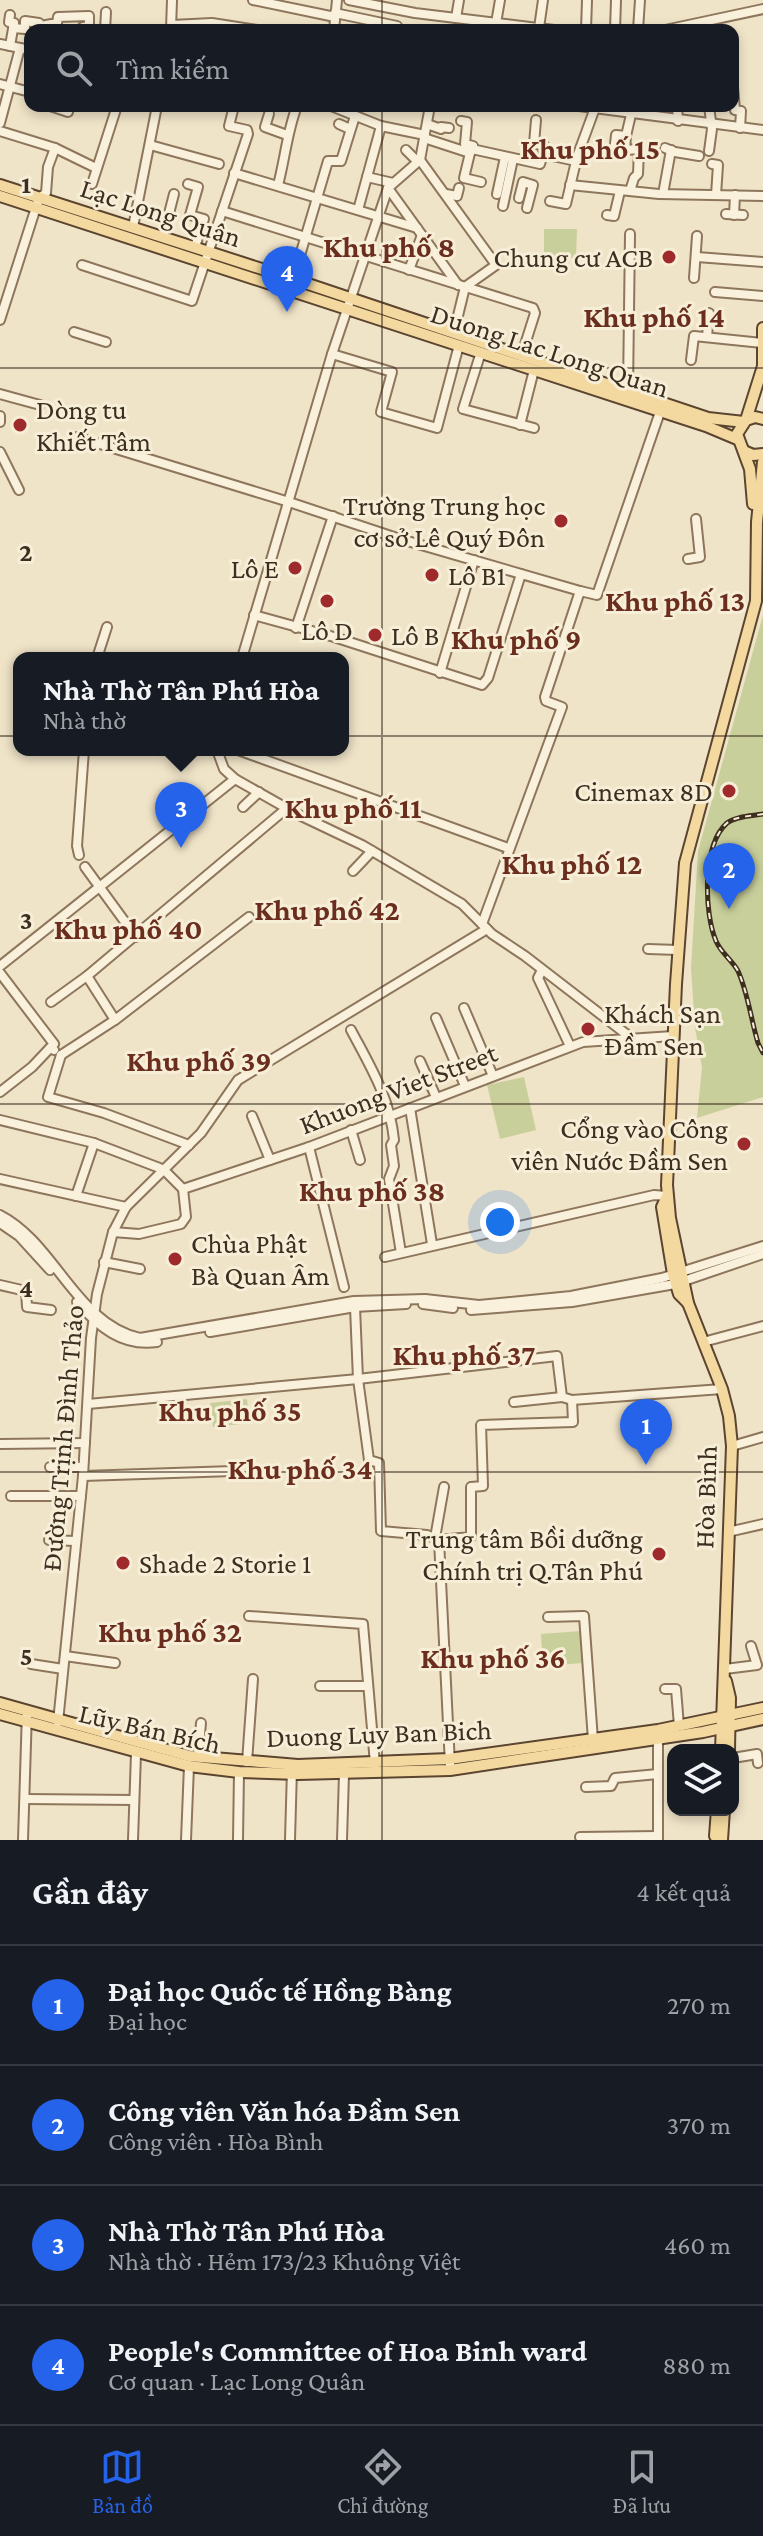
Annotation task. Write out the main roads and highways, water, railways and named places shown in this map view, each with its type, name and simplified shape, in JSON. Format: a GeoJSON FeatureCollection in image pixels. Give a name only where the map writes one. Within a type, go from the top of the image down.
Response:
{"type":"FeatureCollection","features":[{"type":"Feature","properties":{"kind":"main road","name":"Lạc Long Quân"},"geometry":{"type":"LineString","coordinates":[[0,185],[38,203],[350,304]]}},
{"type":"Feature","properties":{"kind":"main road","name":"Lạc Long Quân"},"geometry":{"type":"LineString","coordinates":[[0,196],[133,227],[195,247],[207,257],[293,279],[350,304]]}},
{"type":"Feature","properties":{"kind":"main road","name":"Duong Lac Long Quan"},"geometry":{"type":"LineString","coordinates":[[350,304],[454,332],[708,418],[763,419]]}},
{"type":"Feature","properties":{"kind":"main road","name":"Duong Lac Long Quan"},"geometry":{"type":"LineString","coordinates":[[350,304],[459,345],[737,439]]}},
{"type":"Feature","properties":{"kind":"main road"},"geometry":{"type":"LineString","coordinates":[[763,328],[763,376]]}},
{"type":"Feature","properties":{"kind":"main road"},"geometry":{"type":"LineString","coordinates":[[757,522],[750,469],[737,439],[763,366]]}},
{"type":"Feature","properties":{"kind":"main road"},"geometry":{"type":"LineString","coordinates":[[744,451],[753,455],[763,454]]}},
{"type":"Feature","properties":{"kind":"main road"},"geometry":{"type":"LineString","coordinates":[[757,522],[763,462]]}},
{"type":"Feature","properties":{"kind":"main road","name":"Hòa Bình"},"geometry":{"type":"LineString","coordinates":[[725,1722],[732,1446],[729,1416],[722,1389],[688,1303],[679,1294],[662,1207],[667,1196],[678,950],[688,845],[757,594],[757,522]]}},
{"type":"Feature","properties":{"kind":"main road"},"geometry":{"type":"LineString","coordinates":[[722,1744],[702,1727],[725,1699],[747,1718],[763,1719]]}},
{"type":"Feature","properties":{"kind":"main road","name":"Duong Luy Ban Bich"},"geometry":{"type":"LineString","coordinates":[[0,1703],[58,1726],[198,1757],[292,1769],[375,1764],[450,1765],[593,1740],[658,1735],[679,1726],[702,1727],[747,1718],[763,1708]]}},
{"type":"Feature","properties":{"kind":"main road"},"geometry":{"type":"LineString","coordinates":[[0,1714],[27,1716]]}},
{"type":"Feature","properties":{"kind":"main road"},"geometry":{"type":"LineString","coordinates":[[727,1744],[747,1718]]}},
{"type":"Feature","properties":{"kind":"main road"},"geometry":{"type":"LineString","coordinates":[[725,1722],[725,1744]]}},
{"type":"Feature","properties":{"kind":"main road","name":"Lũy Bán Bích"},"geometry":{"type":"LineString","coordinates":[[58,1726],[136,1754],[189,1766],[239,1772],[292,1769],[344,1774],[450,1765],[702,1727]]}},
{"type":"Feature","properties":{"kind":"main road"},"geometry":{"type":"LineString","coordinates":[[715,1840],[717,1816]]}},
{"type":"Feature","properties":{"kind":"main road"},"geometry":{"type":"LineString","coordinates":[[722,1840],[724,1816]]}},
{"type":"Feature","properties":{"kind":"railway"},"geometry":{"type":"LineString","coordinates":[[763,814],[727,823],[713,847],[708,880],[712,929],[716,941],[738,971],[763,1053]]}},
{"type":"Feature","properties":{"kind":"place","name":"Chung cư ACB"},"geometry":{"type":"Point","coordinates":[669,257]}},
{"type":"Feature","properties":{"kind":"place","name":"People's Committee of Hoa Binh ward"},"geometry":{"type":"Point","coordinates":[287,312]}},
{"type":"Feature","properties":{"kind":"place","name":"Dòng tu Khiết Tâm"},"geometry":{"type":"Point","coordinates":[20,425]}},
{"type":"Feature","properties":{"kind":"place","name":"Trường Trung học cơ sở Lê Quý Đôn"},"geometry":{"type":"Point","coordinates":[561,521]}},
{"type":"Feature","properties":{"kind":"place","name":"Lô E"},"geometry":{"type":"Point","coordinates":[295,568]}},
{"type":"Feature","properties":{"kind":"place","name":"Lô B1"},"geometry":{"type":"Point","coordinates":[432,575]}},
{"type":"Feature","properties":{"kind":"place","name":"Lô D"},"geometry":{"type":"Point","coordinates":[327,601]}},
{"type":"Feature","properties":{"kind":"place","name":"Lô B"},"geometry":{"type":"Point","coordinates":[375,635]}},
{"type":"Feature","properties":{"kind":"place","name":"Cinemax 8D"},"geometry":{"type":"Point","coordinates":[729,791]}},
{"type":"Feature","properties":{"kind":"place","name":"Nhà Thờ Tân Phú Hòa"},"geometry":{"type":"Point","coordinates":[181,848]}},
{"type":"Feature","properties":{"kind":"place","name":"Công viên Văn hóa Đầm Sen"},"geometry":{"type":"Point","coordinates":[729,909]}},
{"type":"Feature","properties":{"kind":"place","name":"Khách Sạn Đầm Sen"},"geometry":{"type":"Point","coordinates":[588,1029]}},
{"type":"Feature","properties":{"kind":"place","name":"Cổng vào Công viên Nước Đầm Sen"},"geometry":{"type":"Point","coordinates":[744,1144]}},
{"type":"Feature","properties":{"kind":"place","name":"Chùa Phật Bà Quan Âm"},"geometry":{"type":"Point","coordinates":[175,1259]}},
{"type":"Feature","properties":{"kind":"place","name":"Đại học Quốc tế Hồng Bàng"},"geometry":{"type":"Point","coordinates":[646,1465]}},
{"type":"Feature","properties":{"kind":"place","name":"Trung tâm Bồi dưỡng Chính trị Q.Tân Phú"},"geometry":{"type":"Point","coordinates":[659,1554]}},
{"type":"Feature","properties":{"kind":"place","name":"Shade 2 Storie 1"},"geometry":{"type":"Point","coordinates":[123,1563]}},
{"type":"Feature","properties":{"kind":"district","name":"Khu phố 15"},"geometry":{"type":"Point","coordinates":[590,149]}},
{"type":"Feature","properties":{"kind":"district","name":"Khu phố 8"},"geometry":{"type":"Point","coordinates":[389,247]}},
{"type":"Feature","properties":{"kind":"district","name":"Khu phố 14"},"geometry":{"type":"Point","coordinates":[654,317]}},
{"type":"Feature","properties":{"kind":"district","name":"Khu phố 13"},"geometry":{"type":"Point","coordinates":[675,601]}},
{"type":"Feature","properties":{"kind":"district","name":"Khu phố 9"},"geometry":{"type":"Point","coordinates":[516,639]}},
{"type":"Feature","properties":{"kind":"district","name":"Khu phố 11"},"geometry":{"type":"Point","coordinates":[353,808]}},
{"type":"Feature","properties":{"kind":"district","name":"Khu phố 12"},"geometry":{"type":"Point","coordinates":[572,864]}},
{"type":"Feature","properties":{"kind":"district","name":"Khu phố 42"},"geometry":{"type":"Point","coordinates":[327,910]}},
{"type":"Feature","properties":{"kind":"district","name":"Khu phố 40"},"geometry":{"type":"Point","coordinates":[128,929]}},
{"type":"Feature","properties":{"kind":"district","name":"Khu phố 39"},"geometry":{"type":"Point","coordinates":[199,1061]}},
{"type":"Feature","properties":{"kind":"district","name":"Khu phố 38"},"geometry":{"type":"Point","coordinates":[372,1191]}},
{"type":"Feature","properties":{"kind":"district","name":"Khu phố 37"},"geometry":{"type":"Point","coordinates":[464,1355]}},
{"type":"Feature","properties":{"kind":"district","name":"Khu phố 35"},"geometry":{"type":"Point","coordinates":[230,1411]}},
{"type":"Feature","properties":{"kind":"district","name":"Khu phố 34"},"geometry":{"type":"Point","coordinates":[300,1469]}},
{"type":"Feature","properties":{"kind":"district","name":"Khu phố 32"},"geometry":{"type":"Point","coordinates":[170,1632]}},
{"type":"Feature","properties":{"kind":"district","name":"Khu phố 36"},"geometry":{"type":"Point","coordinates":[493,1658]}}]}
